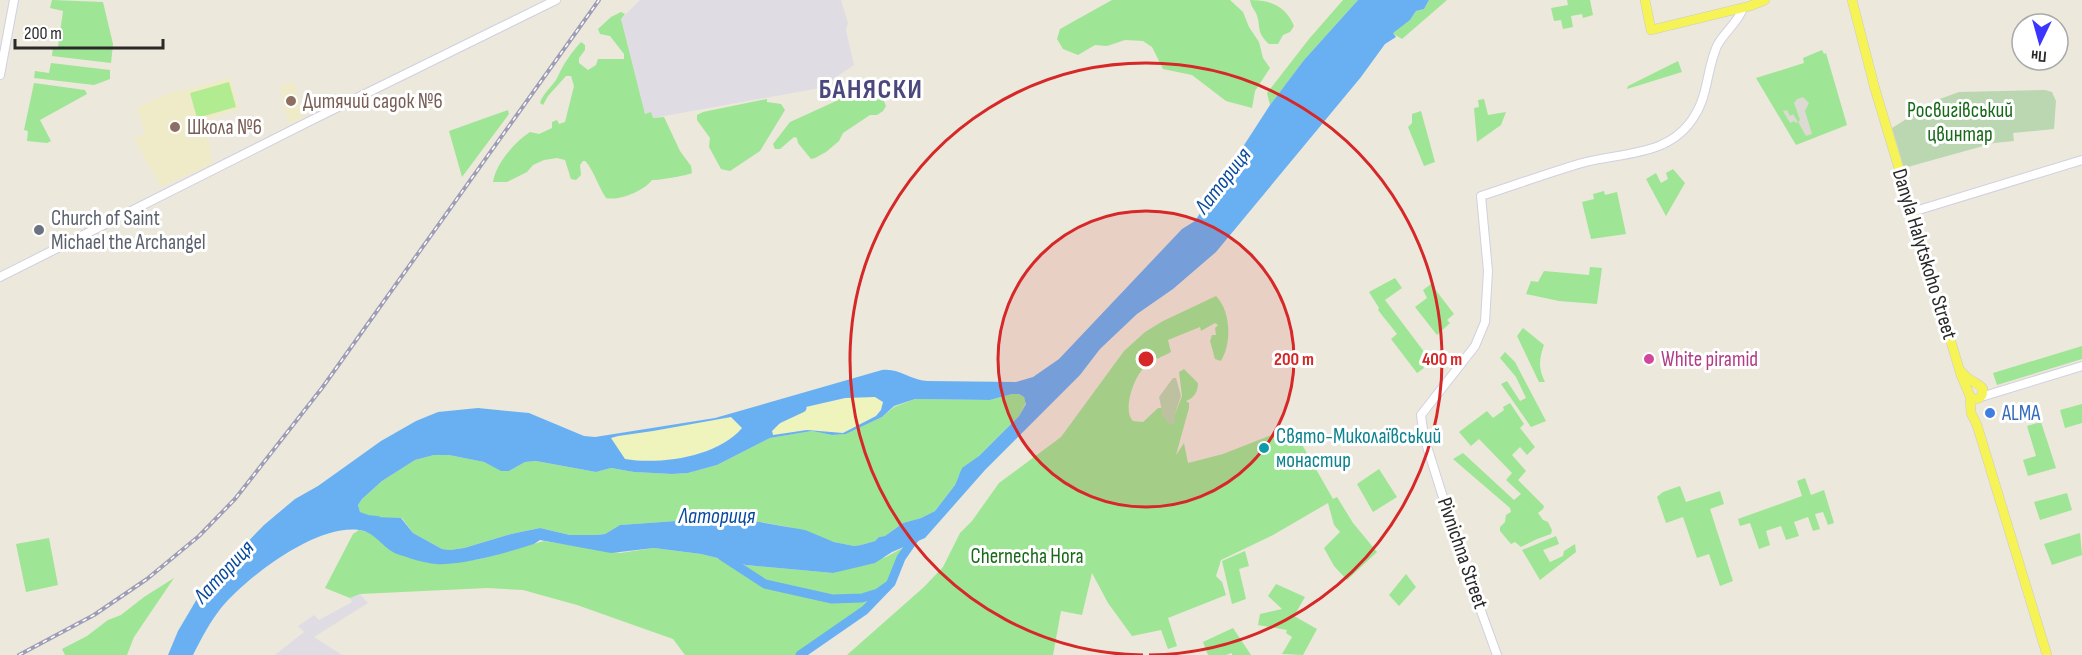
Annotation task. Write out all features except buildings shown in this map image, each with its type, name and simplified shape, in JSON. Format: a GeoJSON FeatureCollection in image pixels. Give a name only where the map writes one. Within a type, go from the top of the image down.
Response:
{"type":"FeatureCollection","features":[{"type":"Feature","properties":{"kind":"main road"},"geometry":{"type":"LineString","coordinates":[[1645,0],[1651,30],[1743,8],[1765,0]]}},
{"type":"Feature","properties":{"kind":"main road","name":"Danyla Halytskoho Street"},"geometry":{"type":"LineString","coordinates":[[1852,0],[1875,90],[1964,384],[1976,393],[1971,413],[1977,425],[2047,655]]}},
{"type":"Feature","properties":{"kind":"street"},"geometry":{"type":"LineString","coordinates":[[0,75],[14,0]]}},
{"type":"Feature","properties":{"kind":"street"},"geometry":{"type":"LineString","coordinates":[[0,277],[310,120],[556,0]]}},
{"type":"Feature","properties":{"kind":"street","name":"Pivnichna Street"},"geometry":{"type":"LineString","coordinates":[[1497,655],[1461,555],[1425,438],[1421,415],[1475,346],[1485,322],[1488,271],[1481,196],[1579,164],[1656,148],[1683,132],[1701,103],[1718,43],[1740,16],[1743,8]]}},
{"type":"Feature","properties":{"kind":"street"},"geometry":{"type":"LineString","coordinates":[[1912,212],[2082,160]]}},
{"type":"Feature","properties":{"kind":"street"},"geometry":{"type":"LineString","coordinates":[[1976,393],[2008,388],[2082,366]]}},
{"type":"Feature","properties":{"kind":"shaded area"},"geometry":{"type":"Polygon","coordinates":[[[640,0],[841,0],[848,23],[846,30],[854,65],[820,88],[653,118],[645,114],[621,19],[640,0]]]}},
{"type":"Feature","properties":{"kind":"shaded area","name":"Школа №6"},"geometry":{"type":"Polygon","coordinates":[[[230,78],[239,109],[206,120],[212,164],[161,187],[134,139],[145,133],[137,108],[166,94],[230,78]]]}},
{"type":"Feature","properties":{"kind":"shaded area","name":"Дитячий садок №6"},"geometry":{"type":"Polygon","coordinates":[[[294,83],[303,117],[288,124],[280,86],[294,83]]]}},
{"type":"Feature","properties":{"kind":"shaded area"},"geometry":{"type":"Polygon","coordinates":[[[1803,97],[1809,103],[1805,111],[1812,134],[1806,136],[1798,122],[1800,120],[1794,103],[1803,97]]]}},
{"type":"Feature","properties":{"kind":"shaded area"},"geometry":{"type":"Polygon","coordinates":[[[1787,110],[1790,116],[1793,114],[1798,122],[1790,123],[1783,111],[1787,110]]]}},
{"type":"Feature","properties":{"kind":"shaded area"},"geometry":{"type":"Polygon","coordinates":[[[360,594],[368,603],[314,637],[342,655],[275,655],[304,632],[298,626],[314,615],[319,620],[352,602],[350,598],[360,594]]]}},
{"type":"Feature","properties":{"kind":"green space"},"geometry":{"type":"Polygon","coordinates":[[[52,0],[103,2],[113,44],[111,63],[52,56],[53,47],[58,47],[63,11],[50,8],[52,0]]]}},
{"type":"Feature","properties":{"kind":"green space"},"geometry":{"type":"Polygon","coordinates":[[[1112,0],[1230,0],[1243,12],[1259,42],[1263,58],[1270,68],[1255,91],[1252,108],[1226,101],[1192,75],[1163,69],[1152,47],[1143,41],[1125,40],[1107,46],[1095,45],[1078,55],[1063,49],[1057,39],[1060,29],[1112,0]]]}},
{"type":"Feature","properties":{"kind":"green space"},"geometry":{"type":"Polygon","coordinates":[[[1250,0],[1271,3],[1282,9],[1291,19],[1294,26],[1290,32],[1283,35],[1278,44],[1269,44],[1262,36],[1258,18],[1250,0]]]}},
{"type":"Feature","properties":{"kind":"green space"},"geometry":{"type":"Polygon","coordinates":[[[1343,0],[1358,0],[1304,60],[1270,105],[1267,93],[1343,0]]]}},
{"type":"Feature","properties":{"kind":"green space"},"geometry":{"type":"Polygon","coordinates":[[[1429,0],[1447,0],[1402,39],[1392,33],[1410,20],[1416,11],[1424,9],[1429,0]]]}},
{"type":"Feature","properties":{"kind":"green space"},"geometry":{"type":"Polygon","coordinates":[[[1567,0],[1590,0],[1593,15],[1583,18],[1582,14],[1571,16],[1573,27],[1563,29],[1561,20],[1554,21],[1551,8],[1568,5],[1567,0]]]}},
{"type":"Feature","properties":{"kind":"green space"},"geometry":{"type":"Polygon","coordinates":[[[621,12],[625,14],[621,19],[645,114],[651,112],[653,118],[664,117],[680,151],[691,166],[692,173],[652,180],[637,191],[624,197],[611,199],[606,198],[585,161],[580,165],[581,175],[576,180],[571,179],[565,160],[557,158],[533,165],[527,172],[507,182],[493,182],[502,160],[524,136],[530,132],[539,134],[552,128],[552,122],[557,120],[559,124],[565,122],[574,86],[571,76],[566,76],[543,105],[540,103],[581,42],[585,45],[585,50],[579,58],[579,63],[588,70],[596,65],[598,59],[624,59],[624,54],[610,36],[600,34],[598,29],[611,17],[621,12]]]}},
{"type":"Feature","properties":{"kind":"green space"},"geometry":{"type":"Polygon","coordinates":[[[1822,50],[1824,54],[1826,53],[1847,125],[1796,145],[1756,78],[1804,63],[1803,58],[1822,50]]]}},
{"type":"Feature","properties":{"kind":"green space"},"geometry":{"type":"Polygon","coordinates":[[[1678,61],[1682,72],[1627,89],[1628,86],[1678,61]]]}},
{"type":"Feature","properties":{"kind":"green space"},"geometry":{"type":"Polygon","coordinates":[[[51,63],[110,70],[110,79],[94,85],[34,78],[35,71],[49,73],[51,63]]]}},
{"type":"Feature","properties":{"kind":"green space"},"geometry":{"type":"Polygon","coordinates":[[[229,82],[236,107],[197,118],[190,93],[229,82]]]}},
{"type":"Feature","properties":{"kind":"green space"},"geometry":{"type":"Polygon","coordinates":[[[34,83],[85,90],[87,94],[40,120],[51,141],[47,143],[27,141],[28,131],[24,130],[34,83]]]}},
{"type":"Feature","properties":{"kind":"green space"},"geometry":{"type":"Polygon","coordinates":[[[852,90],[856,92],[860,100],[883,99],[886,106],[877,115],[870,115],[843,133],[839,141],[815,158],[811,159],[794,137],[780,149],[775,149],[773,144],[790,122],[834,102],[852,90]]]}},
{"type":"Feature","properties":{"kind":"green space","name":"Росвигівський цвинтар"},"geometry":{"type":"Polygon","coordinates":[[[2045,90],[2052,92],[2056,101],[2054,129],[2013,133],[2014,141],[1994,143],[1904,168],[1892,128],[1937,100],[1959,92],[2045,90]]]}},
{"type":"Feature","properties":{"kind":"green space"},"geometry":{"type":"Polygon","coordinates":[[[767,99],[767,102],[781,104],[785,110],[760,151],[730,171],[721,169],[709,147],[710,138],[697,120],[697,115],[767,99]]]}},
{"type":"Feature","properties":{"kind":"green space"},"geometry":{"type":"Polygon","coordinates":[[[1484,99],[1488,115],[1506,112],[1501,125],[1477,142],[1474,108],[1479,107],[1478,100],[1484,99]]]}},
{"type":"Feature","properties":{"kind":"green space"},"geometry":{"type":"Polygon","coordinates":[[[508,110],[509,114],[462,177],[449,131],[508,110]]]}},
{"type":"Feature","properties":{"kind":"green space"},"geometry":{"type":"Polygon","coordinates":[[[1421,111],[1435,162],[1424,166],[1408,127],[1412,123],[1412,114],[1421,111]]]}},
{"type":"Feature","properties":{"kind":"green space"},"geometry":{"type":"Polygon","coordinates":[[[1673,169],[1685,183],[1666,216],[1646,179],[1656,173],[1661,183],[1668,179],[1666,173],[1673,169]]]}},
{"type":"Feature","properties":{"kind":"green space"},"geometry":{"type":"Polygon","coordinates":[[[1604,191],[1605,195],[1617,192],[1626,234],[1591,239],[1582,202],[1594,199],[1593,194],[1604,191]]]}},
{"type":"Feature","properties":{"kind":"green space"},"geometry":{"type":"Polygon","coordinates":[[[1590,267],[1602,268],[1597,304],[1559,301],[1526,294],[1531,281],[1538,282],[1544,271],[1589,275],[1590,267]]]}},
{"type":"Feature","properties":{"kind":"green space"},"geometry":{"type":"Polygon","coordinates":[[[1395,278],[1402,288],[1385,300],[1428,357],[1421,364],[1424,368],[1417,373],[1391,339],[1397,334],[1378,310],[1369,292],[1395,278]]]}},
{"type":"Feature","properties":{"kind":"green space"},"geometry":{"type":"Polygon","coordinates":[[[1431,284],[1454,314],[1447,320],[1450,323],[1437,335],[1415,307],[1427,298],[1423,290],[1431,284]]]}},
{"type":"Feature","properties":{"kind":"green space","name":"Chernecha Hora"},"geometry":{"type":"Polygon","coordinates":[[[1216,296],[1225,310],[1228,327],[1227,345],[1221,361],[1215,359],[1210,341],[1212,335],[1216,335],[1215,328],[1218,325],[1215,323],[1201,331],[1200,327],[1168,340],[1171,352],[1149,364],[1137,377],[1129,402],[1130,416],[1133,421],[1143,422],[1158,408],[1162,408],[1163,416],[1175,414],[1182,396],[1179,372],[1184,369],[1198,383],[1195,394],[1186,401],[1189,403],[1189,408],[1176,455],[1184,443],[1188,463],[1223,454],[1292,427],[1333,499],[1337,497],[1353,523],[1377,552],[1347,580],[1334,566],[1324,548],[1340,532],[1334,525],[1328,503],[1273,535],[1221,560],[1216,576],[1222,582],[1226,595],[1168,618],[1177,646],[1168,649],[1161,630],[1132,636],[1108,603],[1092,573],[1082,615],[1061,611],[1053,655],[847,655],[924,587],[943,567],[960,533],[972,521],[999,483],[1061,437],[1124,351],[1145,332],[1163,321],[1216,296]]]}},
{"type":"Feature","properties":{"kind":"green space"},"geometry":{"type":"Polygon","coordinates":[[[1523,328],[1544,345],[1540,364],[1545,382],[1539,382],[1517,336],[1523,328]]]}},
{"type":"Feature","properties":{"kind":"green space"},"geometry":{"type":"Polygon","coordinates":[[[2082,346],[2082,359],[1997,385],[1993,373],[2082,346]]]}},
{"type":"Feature","properties":{"kind":"green space"},"geometry":{"type":"Polygon","coordinates":[[[1505,352],[1515,362],[1546,421],[1531,427],[1501,384],[1507,381],[1520,401],[1526,398],[1516,377],[1500,358],[1505,352]]]}},
{"type":"Feature","properties":{"kind":"green space"},"geometry":{"type":"Polygon","coordinates":[[[1173,378],[1176,378],[1181,396],[1175,414],[1175,423],[1170,425],[1163,416],[1159,397],[1173,378]]]}},
{"type":"Feature","properties":{"kind":"green space"},"geometry":{"type":"Polygon","coordinates":[[[1012,394],[1024,397],[1026,403],[1019,416],[958,477],[955,485],[935,511],[903,523],[885,536],[861,545],[834,542],[789,527],[754,521],[690,520],[620,525],[605,534],[596,535],[570,535],[540,528],[450,550],[442,549],[413,533],[402,518],[366,515],[360,512],[358,505],[382,481],[415,460],[434,455],[449,455],[484,462],[502,471],[509,471],[525,462],[536,461],[596,472],[611,468],[634,472],[688,473],[717,465],[770,438],[812,431],[832,435],[846,434],[882,417],[894,407],[915,399],[990,400],[1012,394]]]}},
{"type":"Feature","properties":{"kind":"green space"},"geometry":{"type":"Polygon","coordinates":[[[1510,403],[1524,424],[1520,428],[1535,447],[1527,455],[1520,447],[1512,455],[1526,471],[1518,480],[1544,506],[1538,513],[1543,520],[1548,522],[1552,530],[1551,534],[1521,547],[1515,542],[1511,544],[1500,531],[1506,515],[1511,512],[1510,508],[1453,459],[1463,453],[1514,500],[1521,494],[1506,480],[1512,473],[1479,439],[1471,446],[1459,432],[1487,411],[1493,418],[1510,403]]]}},
{"type":"Feature","properties":{"kind":"green space"},"geometry":{"type":"Polygon","coordinates":[[[2082,404],[2082,423],[2065,428],[2060,410],[2082,404]]]}},
{"type":"Feature","properties":{"kind":"green space"},"geometry":{"type":"Polygon","coordinates":[[[2041,422],[2056,468],[2028,476],[2023,460],[2036,456],[2027,426],[2041,422]]]}},
{"type":"Feature","properties":{"kind":"green space"},"geometry":{"type":"Polygon","coordinates":[[[1379,469],[1397,497],[1373,512],[1357,484],[1379,469]]]}},
{"type":"Feature","properties":{"kind":"green space"},"geometry":{"type":"Polygon","coordinates":[[[1805,478],[1811,495],[1824,490],[1834,523],[1828,525],[1823,512],[1815,514],[1820,529],[1813,531],[1808,517],[1794,522],[1799,536],[1786,540],[1781,526],[1766,531],[1770,545],[1759,549],[1750,523],[1740,526],[1738,519],[1802,496],[1797,481],[1805,478]]]}},
{"type":"Feature","properties":{"kind":"green space"},"geometry":{"type":"Polygon","coordinates":[[[1680,486],[1686,502],[1720,491],[1724,504],[1710,509],[1733,581],[1720,586],[1709,554],[1697,558],[1683,517],[1666,523],[1657,497],[1663,492],[1680,486]]]}},
{"type":"Feature","properties":{"kind":"green space"},"geometry":{"type":"Polygon","coordinates":[[[2067,493],[2072,510],[2040,520],[2034,502],[2067,493]]]}},
{"type":"Feature","properties":{"kind":"green space"},"geometry":{"type":"Polygon","coordinates":[[[359,530],[371,533],[394,552],[437,564],[481,559],[544,541],[620,553],[654,548],[701,554],[746,565],[833,573],[886,557],[912,543],[901,558],[888,586],[878,593],[865,610],[800,655],[685,655],[673,639],[577,605],[523,590],[487,588],[360,594],[350,598],[325,588],[353,534],[359,530]]]}},
{"type":"Feature","properties":{"kind":"green space"},"geometry":{"type":"Polygon","coordinates":[[[2080,533],[2082,555],[2052,565],[2044,544],[2080,533]]]}},
{"type":"Feature","properties":{"kind":"green space"},"geometry":{"type":"Polygon","coordinates":[[[1556,536],[1559,544],[1543,550],[1550,562],[1563,556],[1564,551],[1575,544],[1576,552],[1540,580],[1522,550],[1556,536]]]}},
{"type":"Feature","properties":{"kind":"green space"},"geometry":{"type":"Polygon","coordinates":[[[49,538],[58,585],[26,592],[16,544],[49,538]]]}},
{"type":"Feature","properties":{"kind":"green space"},"geometry":{"type":"Polygon","coordinates":[[[1245,551],[1249,566],[1239,569],[1246,599],[1232,604],[1222,561],[1245,551]]]}},
{"type":"Feature","properties":{"kind":"green space"},"geometry":{"type":"Polygon","coordinates":[[[1406,574],[1416,587],[1399,606],[1389,595],[1406,574]]]}},
{"type":"Feature","properties":{"kind":"green space"},"geometry":{"type":"Polygon","coordinates":[[[174,578],[134,637],[127,655],[65,655],[62,649],[87,636],[108,620],[121,615],[174,578]]]}},
{"type":"Feature","properties":{"kind":"green space"},"geometry":{"type":"Polygon","coordinates":[[[1276,584],[1305,597],[1294,616],[1317,629],[1303,655],[1282,654],[1292,637],[1286,633],[1287,630],[1258,625],[1260,614],[1282,609],[1268,596],[1276,584]]]}},
{"type":"Feature","properties":{"kind":"green space"},"geometry":{"type":"Polygon","coordinates":[[[1233,628],[1251,655],[1232,655],[1232,653],[1208,655],[1203,642],[1233,628]]]}},
{"type":"Feature","properties":{"kind":"sand"},"geometry":{"type":"Polygon","coordinates":[[[852,397],[875,397],[883,402],[882,407],[874,417],[862,425],[839,433],[806,430],[773,435],[772,431],[781,422],[784,412],[852,397]]]}},
{"type":"Feature","properties":{"kind":"sand"},"geometry":{"type":"Polygon","coordinates":[[[731,417],[742,428],[718,446],[687,457],[655,461],[625,459],[610,438],[731,417]]]}},
{"type":"Feature","properties":{"kind":"water"},"geometry":{"type":"Polygon","coordinates":[[[1358,0],[1429,0],[1424,9],[1416,11],[1410,20],[1393,33],[1396,37],[1385,44],[1361,77],[1216,252],[1173,289],[1137,314],[1100,349],[1080,375],[985,470],[925,538],[892,552],[875,563],[833,573],[746,565],[701,554],[654,548],[611,553],[540,540],[534,544],[485,558],[459,563],[436,564],[397,554],[365,531],[342,530],[303,544],[247,582],[217,613],[193,655],[168,655],[178,631],[204,587],[264,525],[295,499],[318,486],[381,441],[416,421],[438,412],[478,408],[529,413],[584,436],[595,437],[715,418],[882,370],[894,371],[927,381],[1016,382],[1033,377],[1059,359],[1182,229],[1195,221],[1270,105],[1304,60],[1358,0]],[[1019,394],[990,400],[915,399],[894,406],[882,417],[846,434],[832,435],[812,431],[770,438],[717,465],[688,473],[634,472],[611,468],[596,472],[536,461],[525,462],[509,471],[501,471],[484,462],[449,455],[434,455],[415,460],[382,481],[358,505],[360,512],[374,517],[401,518],[413,533],[442,549],[450,550],[540,528],[570,535],[596,535],[605,534],[620,525],[690,520],[754,521],[805,530],[834,542],[861,545],[885,536],[903,523],[935,511],[955,485],[962,468],[979,456],[1019,416],[1026,404],[1024,397],[1019,394]],[[875,397],[845,398],[784,412],[781,422],[772,431],[773,435],[807,430],[843,433],[876,416],[883,402],[875,397]],[[731,417],[611,438],[625,459],[655,461],[688,457],[704,452],[732,438],[742,428],[731,417]]]}},
{"type":"Feature","properties":{"kind":"waterway","name":"Латориця"},"geometry":{"type":"LineString","coordinates":[[774,421],[802,408]]}},
{"type":"Feature","properties":{"kind":"waterway","name":"Латориця"},"geometry":{"type":"LineString","coordinates":[[370,516],[379,517]]}},
{"type":"Feature","properties":{"kind":"waterway"},"geometry":{"type":"LineString","coordinates":[[800,655],[865,610],[891,583],[901,558],[917,535]]}},
{"type":"Feature","properties":{"kind":"waterway"},"geometry":{"type":"LineString","coordinates":[[722,556],[765,584],[832,599],[862,598],[878,593],[888,586]]}},
{"type":"Feature","properties":{"kind":"railway"},"geometry":{"type":"LineString","coordinates":[[19,655],[94,615],[147,579],[199,536],[235,499],[322,388],[599,0]]}},
{"type":"Feature","properties":{"kind":"place","name":"Дитячий садок №6"},"geometry":{"type":"Point","coordinates":[291,101]}},
{"type":"Feature","properties":{"kind":"place","name":"Школа №6"},"geometry":{"type":"Point","coordinates":[175,127]}},
{"type":"Feature","properties":{"kind":"place","name":"Church of Saint Michael the Archangel"},"geometry":{"type":"Point","coordinates":[39,230]}},
{"type":"Feature","properties":{"kind":"place","name":"White piramid"},"geometry":{"type":"Point","coordinates":[1649,359]}},
{"type":"Feature","properties":{"kind":"place","name":"ALMA"},"geometry":{"type":"Point","coordinates":[1990,413]}},
{"type":"Feature","properties":{"kind":"place","name":"Свято-Миколаївський монастир"},"geometry":{"type":"Point","coordinates":[1264,448]}},
{"type":"Feature","properties":{"kind":"district","name":"БАНЯСКИ"},"geometry":{"type":"Point","coordinates":[871,89]}}]}
